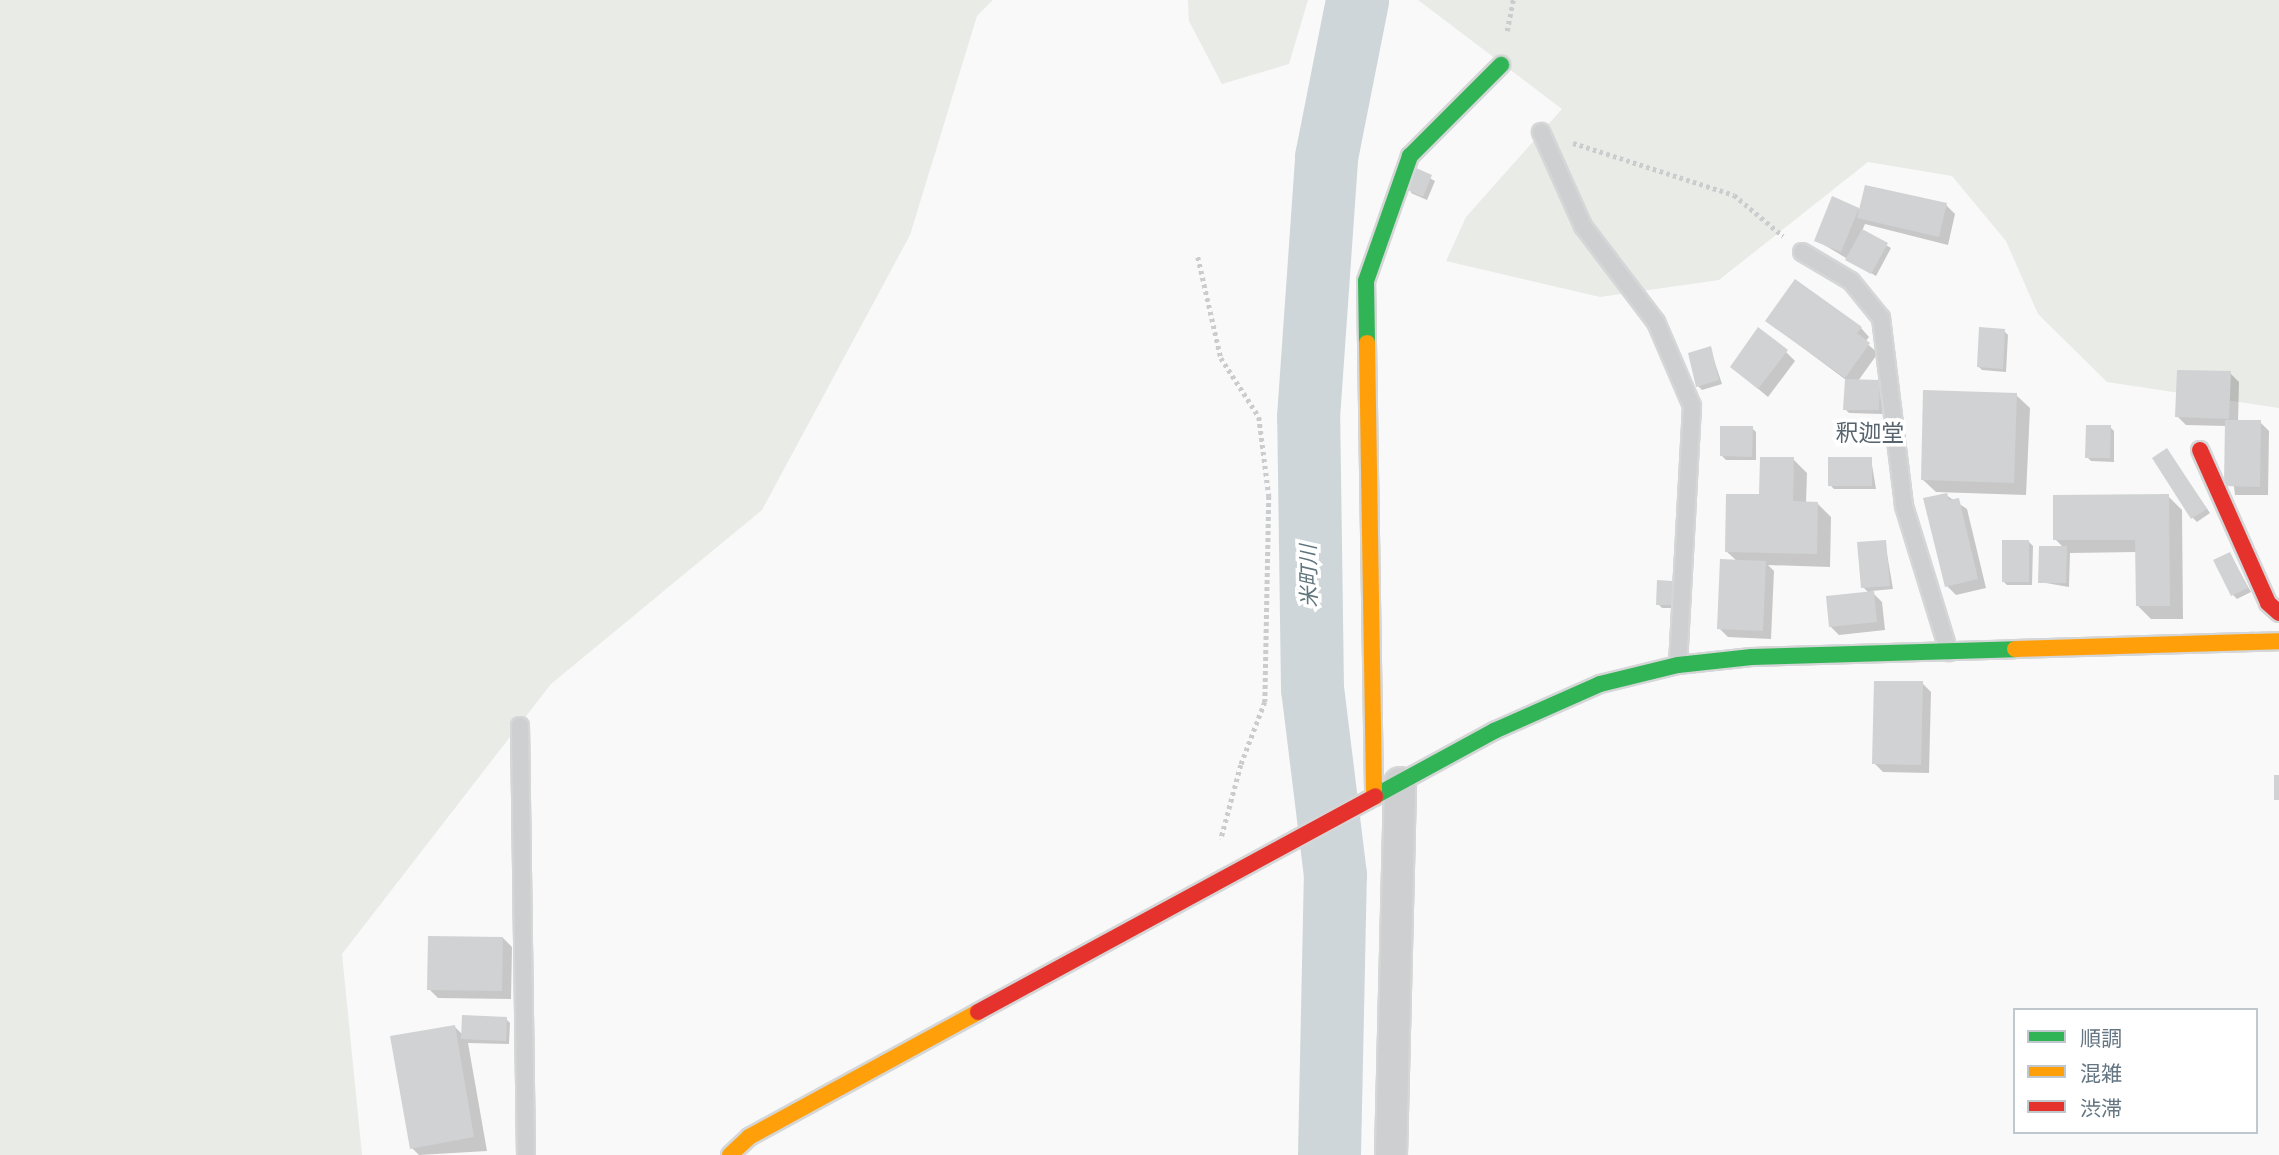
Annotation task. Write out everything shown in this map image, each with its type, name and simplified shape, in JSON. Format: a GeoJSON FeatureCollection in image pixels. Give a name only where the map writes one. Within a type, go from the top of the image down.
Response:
{"type":"FeatureCollection","features":[{"type":"Feature","properties":{"kind":"street"},"geometry":{"type":"LineString","coordinates":[[1391,1155],[1366,281],[1410,156],[1501,65]]}},
{"type":"Feature","properties":{"kind":"street"},"geometry":{"type":"LineString","coordinates":[[2200,450],[2268,603],[2279,613]]}},
{"type":"Feature","properties":{"kind":"street"},"geometry":{"type":"LineString","coordinates":[[730,1155],[749,1137],[1494,731],[1600,684],[1678,665],[1752,657],[2279,641]]}},
{"type":"Feature","properties":{"kind":"lane"},"geometry":{"type":"LineString","coordinates":[[1541,132],[1583,226],[1656,321],[1692,406],[1678,665]]}},
{"type":"Feature","properties":{"kind":"lane"},"geometry":{"type":"LineString","coordinates":[[1802,252],[1851,281],[1881,318],[1904,506],[1949,652]]}},
{"type":"Feature","properties":{"kind":"lane"},"geometry":{"type":"LineString","coordinates":[[520,726],[526,1155]]}},
{"type":"Feature","properties":{"kind":"path"},"geometry":{"type":"LineString","coordinates":[[1501,65],[1513,0]]}},
{"type":"Feature","properties":{"kind":"path"},"geometry":{"type":"LineString","coordinates":[[1541,132],[1734,195],[1802,252]]}},
{"type":"Feature","properties":{"kind":"path"},"geometry":{"type":"LineString","coordinates":[[1198,257],[1221,358],[1259,417],[1269,496],[1265,702],[1241,765],[1209,887]]}},
{"type":"Feature","properties":{"kind":"shaded area"},"geometry":{"type":"Polygon","coordinates":[[[0,0],[993,0],[977,16],[910,235],[762,510],[551,684],[342,954],[362,1155],[0,1155],[0,0]]]}},
{"type":"Feature","properties":{"kind":"shaded area"},"geometry":{"type":"Polygon","coordinates":[[[1188,0],[1308,0],[1289,64],[1222,84],[1189,21],[1188,0]]]}},
{"type":"Feature","properties":{"kind":"shaded area"},"geometry":{"type":"Polygon","coordinates":[[[1418,0],[2279,0],[2279,408],[2107,382],[2038,314],[2006,241],[1952,176],[1868,162],[1719,280],[1600,297],[1446,261],[1466,217],[1562,109],[1418,0]]]}},
{"type":"Feature","properties":{"kind":"building"},"geometry":{"type":"Polygon","coordinates":[[[1414,167],[1432,175],[1423,197],[1405,189],[1414,167]]]}},
{"type":"Feature","properties":{"kind":"building"},"geometry":{"type":"Polygon","coordinates":[[[1865,185],[1947,203],[1939,237],[1857,218],[1865,185]]]}},
{"type":"Feature","properties":{"kind":"building"},"geometry":{"type":"Polygon","coordinates":[[[1832,196],[1859,208],[1841,252],[1814,241],[1832,196]]]}},
{"type":"Feature","properties":{"kind":"building"},"geometry":{"type":"Polygon","coordinates":[[[1862,229],[1888,243],[1871,274],[1845,260],[1862,229]]]}},
{"type":"Feature","properties":{"kind":"building"},"geometry":{"type":"Polygon","coordinates":[[[1795,279],[1862,327],[1857,333],[1870,343],[1845,378],[1765,321],[1795,279]]]}},
{"type":"Feature","properties":{"kind":"building"},"geometry":{"type":"Polygon","coordinates":[[[1758,327],[1788,350],[1758,389],[1730,367],[1758,327]]]}},
{"type":"Feature","properties":{"kind":"building"},"geometry":{"type":"Polygon","coordinates":[[[1979,327],[2005,329],[2003,369],[1977,367],[1979,327]]]}},
{"type":"Feature","properties":{"kind":"building"},"geometry":{"type":"Polygon","coordinates":[[[1711,346],[1719,380],[1696,387],[1688,353],[1711,346]]]}},
{"type":"Feature","properties":{"kind":"building"},"geometry":{"type":"Polygon","coordinates":[[[2177,370],[2231,371],[2229,419],[2175,417],[2177,370]]]}},
{"type":"Feature","properties":{"kind":"building"},"geometry":{"type":"Polygon","coordinates":[[[1845,379],[1880,380],[1879,410],[1843,410],[1845,379]]]}},
{"type":"Feature","properties":{"kind":"building"},"geometry":{"type":"Polygon","coordinates":[[[1923,390],[2017,393],[2014,483],[1921,480],[1923,390]]]}},
{"type":"Feature","properties":{"kind":"building"},"geometry":{"type":"Polygon","coordinates":[[[2225,420],[2261,420],[2260,487],[2224,486],[2225,420]]]}},
{"type":"Feature","properties":{"kind":"building"},"geometry":{"type":"Polygon","coordinates":[[[2086,425],[2111,425],[2110,458],[2085,458],[2086,425]]]}},
{"type":"Feature","properties":{"kind":"building"},"geometry":{"type":"Polygon","coordinates":[[[1720,426],[1753,426],[1752,457],[1720,456],[1720,426]]]}},
{"type":"Feature","properties":{"kind":"building"},"geometry":{"type":"Polygon","coordinates":[[[2167,448],[2207,509],[2191,519],[2152,458],[2167,448]]]}},
{"type":"Feature","properties":{"kind":"building"},"geometry":{"type":"Polygon","coordinates":[[[1760,457],[1794,457],[1793,501],[1818,502],[1817,554],[1725,552],[1726,494],[1759,494],[1760,457]]]}},
{"type":"Feature","properties":{"kind":"building"},"geometry":{"type":"Polygon","coordinates":[[[1828,457],[1872,457],[1872,486],[1828,486],[1828,457]]]}},
{"type":"Feature","properties":{"kind":"building"},"geometry":{"type":"Polygon","coordinates":[[[1947,493],[1949,500],[1959,498],[1978,579],[1945,587],[1923,498],[1947,493]]]}},
{"type":"Feature","properties":{"kind":"building"},"geometry":{"type":"Polygon","coordinates":[[[2169,494],[2170,606],[2136,606],[2135,540],[2053,540],[2053,495],[2169,494]]]}},
{"type":"Feature","properties":{"kind":"building"},"geometry":{"type":"Polygon","coordinates":[[[1886,540],[1890,586],[1861,588],[1857,542],[1886,540]]]}},
{"type":"Feature","properties":{"kind":"building"},"geometry":{"type":"Polygon","coordinates":[[[2002,540],[2029,540],[2029,582],[2002,582],[2002,540]]]}},
{"type":"Feature","properties":{"kind":"building"},"geometry":{"type":"Polygon","coordinates":[[[2039,546],[2067,546],[2066,583],[2038,583],[2039,546]]]}},
{"type":"Feature","properties":{"kind":"building"},"geometry":{"type":"Polygon","coordinates":[[[2230,552],[2248,588],[2231,596],[2213,560],[2230,552]]]}},
{"type":"Feature","properties":{"kind":"building"},"geometry":{"type":"Polygon","coordinates":[[[1720,559],[1766,561],[1763,631],[1717,629],[1720,559]]]}},
{"type":"Feature","properties":{"kind":"building"},"geometry":{"type":"Polygon","coordinates":[[[1657,580],[1672,581],[1672,605],[1656,605],[1657,580]]]}},
{"type":"Feature","properties":{"kind":"building"},"geometry":{"type":"Polygon","coordinates":[[[1874,591],[1877,622],[1829,627],[1826,596],[1874,591]]]}},
{"type":"Feature","properties":{"kind":"building"},"geometry":{"type":"Polygon","coordinates":[[[1874,681],[1923,681],[1921,765],[1872,764],[1874,681]]]}},
{"type":"Feature","properties":{"kind":"building"},"geometry":{"type":"Polygon","coordinates":[[[2274,775],[2279,775],[2279,800],[2274,800],[2274,775]]]}},
{"type":"Feature","properties":{"kind":"building"},"geometry":{"type":"Polygon","coordinates":[[[428,936],[503,937],[502,991],[427,990],[428,936]]]}},
{"type":"Feature","properties":{"kind":"building"},"geometry":{"type":"Polygon","coordinates":[[[462,1015],[507,1017],[506,1041],[461,1039],[462,1015]]]}},
{"type":"Feature","properties":{"kind":"building"},"geometry":{"type":"Polygon","coordinates":[[[455,1025],[474,1137],[410,1149],[390,1036],[455,1025]]]}},
{"type":"Feature","properties":{"kind":"waterway","name":"米町川"},"geometry":{"type":"LineString","coordinates":[[1329,1155],[1335,875],[1312,689],[1308,417],[1326,157],[1357,0]]}},
{"type":"Feature","properties":{"kind":"traffic: fast"},"geometry":{"type":"LineString","coordinates":[[1367,343],[1366,281],[1410,156],[1501,65]]}},
{"type":"Feature","properties":{"kind":"traffic: fast"},"geometry":{"type":"LineString","coordinates":[[1375,796],[1494,731],[1600,684],[1678,665],[1752,657],[2015,649]]}},
{"type":"Feature","properties":{"kind":"traffic: slow"},"geometry":{"type":"LineString","coordinates":[[1367,343],[1374,797]]}},
{"type":"Feature","properties":{"kind":"traffic: slow"},"geometry":{"type":"LineString","coordinates":[[2015,649],[2279,641]]}},
{"type":"Feature","properties":{"kind":"traffic: slow"},"geometry":{"type":"LineString","coordinates":[[730,1155],[749,1137],[978,1012]]}},
{"type":"Feature","properties":{"kind":"traffic: jam"},"geometry":{"type":"LineString","coordinates":[[2200,450],[2268,603],[2279,613]]}},
{"type":"Feature","properties":{"kind":"traffic: jam"},"geometry":{"type":"LineString","coordinates":[[978,1012],[1375,796]]}},
{"type":"Feature","properties":{"kind":"district","name":"釈迦堂"},"geometry":{"type":"Point","coordinates":[1870,434]}}]}
